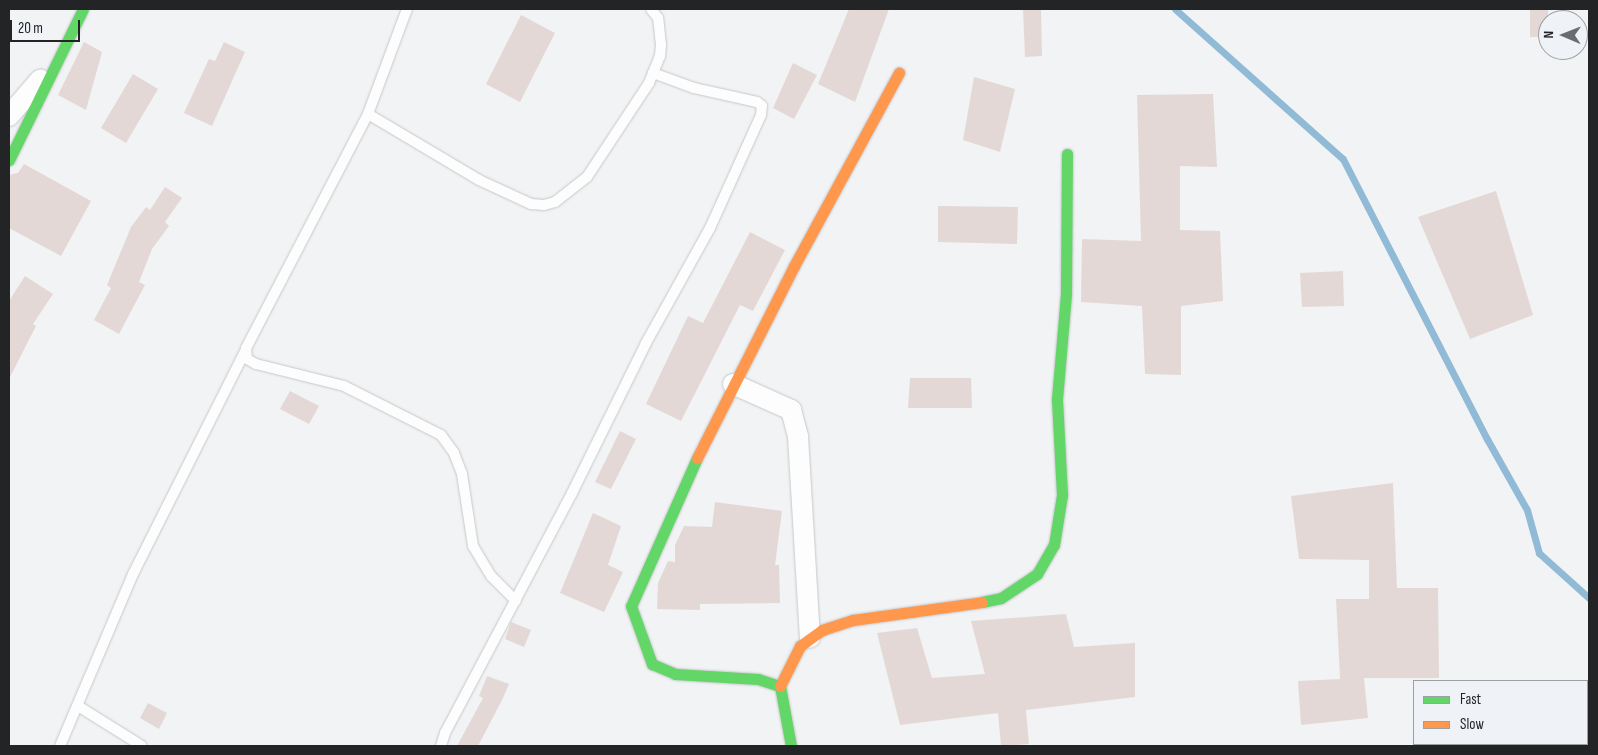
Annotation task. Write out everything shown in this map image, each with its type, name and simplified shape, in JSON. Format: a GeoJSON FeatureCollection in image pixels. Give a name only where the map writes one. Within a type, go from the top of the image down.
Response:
{"type":"FeatureCollection","features":[{"type":"Feature","properties":{"kind":"street"},"geometry":{"type":"LineString","coordinates":[[9,160],[82,9]]}},
{"type":"Feature","properties":{"kind":"street"},"geometry":{"type":"LineString","coordinates":[[9,116],[57,61]]}},
{"type":"Feature","properties":{"kind":"street"},"geometry":{"type":"LineString","coordinates":[[780,686],[758,679],[675,674],[652,664],[631,613],[630,606],[695,461],[733,384],[899,73]]}},
{"type":"Feature","properties":{"kind":"street"},"geometry":{"type":"LineString","coordinates":[[791,746],[780,686],[795,654],[810,638],[822,630],[853,620],[966,606],[1002,598],[1037,574],[1054,545],[1062,495],[1057,399],[1066,293],[1067,154]]}},
{"type":"Feature","properties":{"kind":"street"},"geometry":{"type":"LineString","coordinates":[[733,384],[791,410],[798,437],[810,638]]}},
{"type":"Feature","properties":{"kind":"lane"},"geometry":{"type":"LineString","coordinates":[[60,746],[133,574],[246,348],[368,114],[406,9]]}},
{"type":"Feature","properties":{"kind":"lane"},"geometry":{"type":"LineString","coordinates":[[368,114],[479,180],[531,204],[544,205],[555,202],[587,177],[634,109],[653,73],[660,44],[658,18],[651,9]]}},
{"type":"Feature","properties":{"kind":"lane"},"geometry":{"type":"LineString","coordinates":[[441,746],[445,733],[516,600],[646,343],[706,235],[761,115],[762,106],[757,102],[694,88],[653,73]]}},
{"type":"Feature","properties":{"kind":"lane"},"geometry":{"type":"LineString","coordinates":[[246,348],[247,359],[256,364],[344,386],[441,435],[454,453],[462,474],[473,546],[491,576],[516,600]]}},
{"type":"Feature","properties":{"kind":"lane"},"geometry":{"type":"LineString","coordinates":[[78,706],[142,746]]}},
{"type":"Feature","properties":{"kind":"building"},"geometry":{"type":"Polygon","coordinates":[[[849,9],[889,9],[855,102],[818,84],[849,9]]]}},
{"type":"Feature","properties":{"kind":"building"},"geometry":{"type":"Polygon","coordinates":[[[1023,9],[1041,9],[1042,56],[1025,57],[1023,9]]]}},
{"type":"Feature","properties":{"kind":"building"},"geometry":{"type":"Polygon","coordinates":[[[1530,9],[1548,9],[1538,10],[1538,37],[1530,37],[1530,9]]]}},
{"type":"Feature","properties":{"kind":"building"},"geometry":{"type":"Polygon","coordinates":[[[521,15],[555,33],[520,102],[486,84],[521,15]]]}},
{"type":"Feature","properties":{"kind":"building"},"geometry":{"type":"Polygon","coordinates":[[[84,42],[102,52],[86,110],[58,95],[84,42]]]}},
{"type":"Feature","properties":{"kind":"building"},"geometry":{"type":"Polygon","coordinates":[[[224,42],[245,52],[212,126],[184,113],[209,59],[215,61],[224,42]]]}},
{"type":"Feature","properties":{"kind":"building"},"geometry":{"type":"Polygon","coordinates":[[[793,63],[817,75],[794,119],[773,108],[793,63]]]}},
{"type":"Feature","properties":{"kind":"building"},"geometry":{"type":"Polygon","coordinates":[[[133,74],[158,89],[126,143],[101,128],[133,74]]]}},
{"type":"Feature","properties":{"kind":"building"},"geometry":{"type":"Polygon","coordinates":[[[974,77],[1015,89],[1000,152],[963,140],[974,77]]]}},
{"type":"Feature","properties":{"kind":"building"},"geometry":{"type":"Polygon","coordinates":[[[1213,94],[1217,167],[1180,166],[1180,230],[1220,231],[1223,301],[1181,306],[1181,375],[1145,374],[1142,306],[1081,302],[1082,239],[1141,241],[1137,95],[1213,94]]]}},
{"type":"Feature","properties":{"kind":"building"},"geometry":{"type":"Polygon","coordinates":[[[24,164],[91,201],[61,256],[9,228],[9,175],[18,173],[24,164]]]}},
{"type":"Feature","properties":{"kind":"building"},"geometry":{"type":"Polygon","coordinates":[[[165,187],[182,198],[165,222],[169,226],[152,249],[139,282],[145,285],[119,334],[94,320],[111,288],[107,285],[131,227],[146,207],[150,210],[165,187]]]}},
{"type":"Feature","properties":{"kind":"building"},"geometry":{"type":"Polygon","coordinates":[[[1496,191],[1533,315],[1470,339],[1418,217],[1496,191]]]}},
{"type":"Feature","properties":{"kind":"building"},"geometry":{"type":"Polygon","coordinates":[[[938,206],[1018,207],[1017,244],[938,242],[938,206]]]}},
{"type":"Feature","properties":{"kind":"building"},"geometry":{"type":"Polygon","coordinates":[[[750,232],[785,250],[753,311],[740,305],[681,421],[646,404],[688,316],[703,323],[750,232]]]}},
{"type":"Feature","properties":{"kind":"building"},"geometry":{"type":"Polygon","coordinates":[[[1343,271],[1344,306],[1302,307],[1300,273],[1343,271]]]}},
{"type":"Feature","properties":{"kind":"building"},"geometry":{"type":"Polygon","coordinates":[[[25,276],[53,294],[33,324],[36,326],[9,379],[9,301],[25,276]]]}},
{"type":"Feature","properties":{"kind":"building"},"geometry":{"type":"Polygon","coordinates":[[[910,378],[971,378],[972,408],[908,408],[910,378]]]}},
{"type":"Feature","properties":{"kind":"building"},"geometry":{"type":"Polygon","coordinates":[[[290,391],[319,406],[309,424],[280,409],[290,391]]]}},
{"type":"Feature","properties":{"kind":"building"},"geometry":{"type":"Polygon","coordinates":[[[620,431],[636,439],[611,489],[595,482],[620,431]]]}},
{"type":"Feature","properties":{"kind":"building"},"geometry":{"type":"Polygon","coordinates":[[[1393,483],[1397,588],[1438,588],[1439,678],[1364,678],[1368,718],[1301,725],[1298,681],[1340,679],[1336,599],[1369,599],[1369,560],[1299,559],[1291,496],[1393,483]]]}},
{"type":"Feature","properties":{"kind":"building"},"geometry":{"type":"Polygon","coordinates":[[[715,502],[782,511],[775,565],[779,565],[780,603],[700,604],[700,610],[657,609],[658,583],[668,561],[675,562],[675,545],[684,526],[712,527],[715,502]]]}},
{"type":"Feature","properties":{"kind":"building"},"geometry":{"type":"Polygon","coordinates":[[[593,513],[621,526],[608,565],[623,572],[604,612],[560,593],[593,513]]]}},
{"type":"Feature","properties":{"kind":"building"},"geometry":{"type":"Polygon","coordinates":[[[1066,614],[1074,647],[1135,643],[1135,697],[1026,710],[1029,744],[1001,746],[998,713],[900,725],[877,633],[917,628],[932,678],[985,674],[971,621],[1066,614]]]}},
{"type":"Feature","properties":{"kind":"building"},"geometry":{"type":"Polygon","coordinates":[[[511,622],[531,630],[524,647],[505,639],[511,622]]]}},
{"type":"Feature","properties":{"kind":"building"},"geometry":{"type":"Polygon","coordinates":[[[487,676],[509,684],[478,746],[457,746],[483,698],[479,696],[487,676]]]}},
{"type":"Feature","properties":{"kind":"building"},"geometry":{"type":"Polygon","coordinates":[[[148,703],[167,713],[159,729],[140,718],[148,703]]]}},
{"type":"Feature","properties":{"kind":"waterway"},"geometry":{"type":"LineString","coordinates":[[1175,9],[1343,159],[1487,439],[1527,510],[1539,553],[1589,598]]}},
{"type":"Feature","properties":{"kind":"traffic: fast"},"geometry":{"type":"LineString","coordinates":[[9,160],[83,9]]}},
{"type":"Feature","properties":{"kind":"traffic: fast"},"geometry":{"type":"LineString","coordinates":[[982,602],[1001,598],[1037,574],[1054,545],[1062,495],[1057,399],[1066,293],[1067,154]]}},
{"type":"Feature","properties":{"kind":"traffic: fast"},"geometry":{"type":"LineString","coordinates":[[697,458],[631,606],[652,664],[675,674],[758,679],[780,686],[791,746]]}},
{"type":"Feature","properties":{"kind":"traffic: slow"},"geometry":{"type":"LineString","coordinates":[[697,458],[794,266],[899,73]]}},
{"type":"Feature","properties":{"kind":"traffic: slow"},"geometry":{"type":"LineString","coordinates":[[780,686],[800,646],[822,630],[853,620],[982,602]]}}]}
